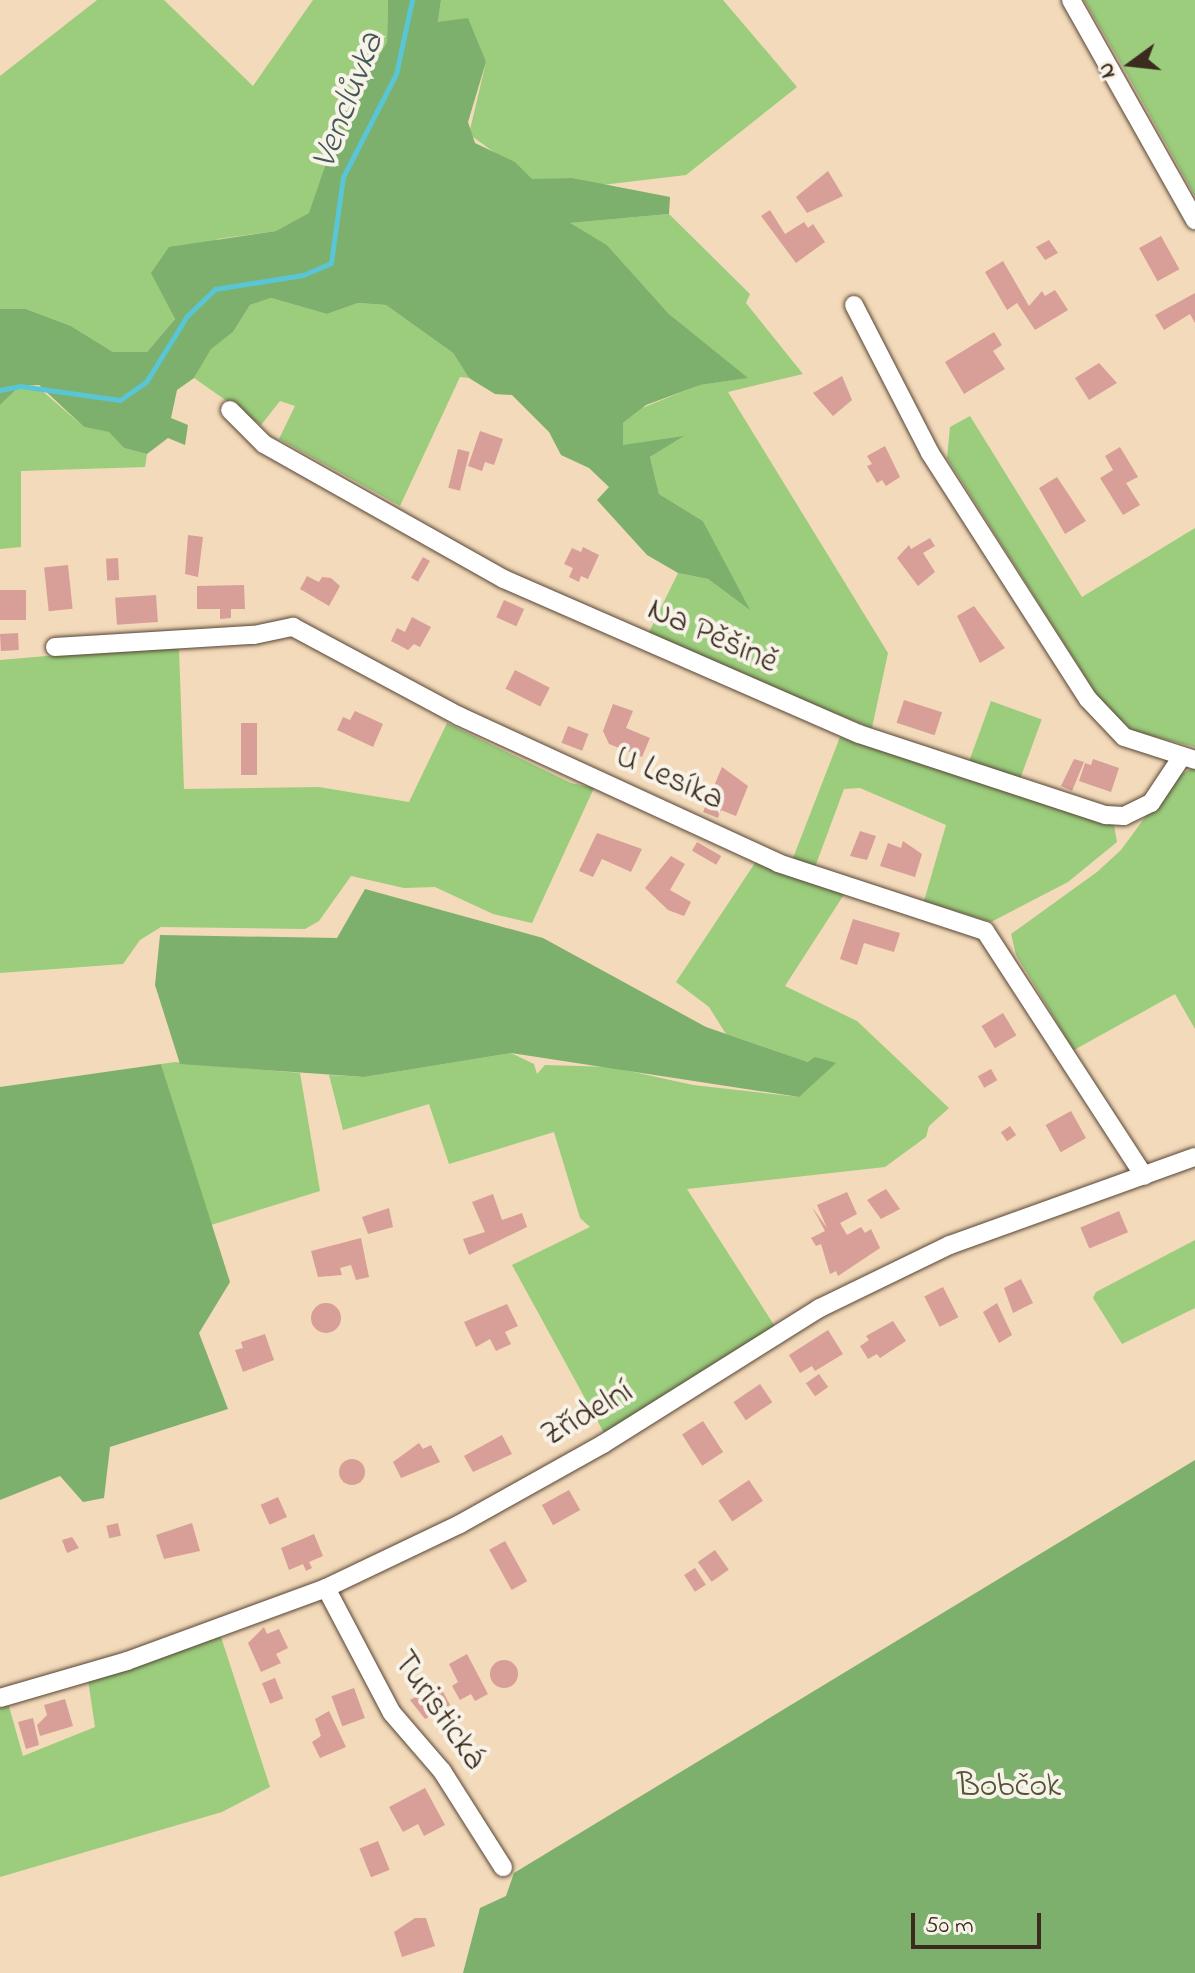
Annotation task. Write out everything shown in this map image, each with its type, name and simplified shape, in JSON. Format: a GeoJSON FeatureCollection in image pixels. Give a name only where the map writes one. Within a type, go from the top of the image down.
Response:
{"type":"FeatureCollection","features":[{"type":"Feature","properties":{"kind":"street"},"geometry":{"type":"LineString","coordinates":[[1071,0],[1195,220]]}},
{"type":"Feature","properties":{"kind":"street"},"geometry":{"type":"LineString","coordinates":[[854,305],[930,453],[1088,699],[1124,737],[1188,759]]}},
{"type":"Feature","properties":{"kind":"street","name":"Na Pěšině"},"geometry":{"type":"LineString","coordinates":[[230,410],[264,444],[504,579],[859,734],[1115,816],[1140,812],[1188,759]]}},
{"type":"Feature","properties":{"kind":"street","name":"U Lesíka"},"geometry":{"type":"LineString","coordinates":[[55,647],[254,635],[293,627],[459,716],[778,863],[985,931],[1144,1176]]}},
{"type":"Feature","properties":{"kind":"street","name":"Zřídelní"},"geometry":{"type":"LineString","coordinates":[[0,1698],[127,1661],[326,1588],[460,1524],[603,1444],[820,1308],[950,1245],[1195,1157]]}},
{"type":"Feature","properties":{"kind":"street","name":"Turistická"},"geometry":{"type":"LineString","coordinates":[[326,1588],[392,1713],[442,1771],[503,1867]]}},
{"type":"Feature","properties":{"kind":"green space"},"geometry":{"type":"Polygon","coordinates":[[[97,0],[164,0],[253,86],[313,0],[388,0],[387,42],[342,117],[312,212],[276,231],[218,239],[152,273],[175,319],[147,352],[113,352],[71,326],[26,309],[0,309],[0,76],[97,0]]]}},
{"type":"Feature","properties":{"kind":"green space"},"geometry":{"type":"Polygon","coordinates":[[[388,0],[441,0],[438,22],[468,18],[486,62],[468,122],[475,143],[515,162],[532,179],[572,178],[670,197],[669,214],[570,223],[607,245],[669,314],[748,378],[700,385],[646,405],[623,423],[623,445],[684,436],[650,457],[659,494],[703,521],[750,610],[708,579],[678,573],[647,555],[597,500],[609,487],[589,468],[561,455],[549,432],[512,395],[495,394],[469,378],[453,353],[386,305],[358,303],[327,314],[271,298],[250,305],[233,332],[211,349],[194,378],[177,390],[171,418],[188,425],[185,445],[168,438],[147,454],[124,448],[109,432],[84,427],[39,385],[20,386],[0,405],[0,309],[26,309],[71,326],[113,352],[147,352],[175,319],[151,273],[169,247],[276,231],[309,213],[342,117],[387,42],[388,0]]]}},
{"type":"Feature","properties":{"kind":"green space"},"geometry":{"type":"Polygon","coordinates":[[[441,0],[723,0],[797,87],[686,175],[602,185],[572,178],[532,180],[469,134],[486,62],[438,22],[441,0]]]}},
{"type":"Feature","properties":{"kind":"green space"},"geometry":{"type":"Polygon","coordinates":[[[1084,0],[1195,0],[1195,196],[1123,67],[1084,0]]]}},
{"type":"Feature","properties":{"kind":"green space"},"geometry":{"type":"Polygon","coordinates":[[[669,214],[750,294],[746,303],[803,374],[728,392],[888,653],[872,728],[646,638],[678,573],[708,579],[748,608],[703,521],[659,494],[650,457],[682,437],[623,446],[623,423],[642,408],[699,385],[747,378],[669,314],[607,245],[569,223],[669,214]]]}},
{"type":"Feature","properties":{"kind":"green space"},"geometry":{"type":"Polygon","coordinates":[[[271,298],[327,314],[358,303],[386,305],[453,353],[469,378],[460,377],[400,506],[279,439],[295,406],[280,401],[261,425],[194,378],[211,348],[233,332],[250,305],[271,298]]]}},
{"type":"Feature","properties":{"kind":"green space"},"geometry":{"type":"Polygon","coordinates":[[[20,386],[40,389],[84,427],[110,432],[124,448],[147,454],[145,467],[21,471],[21,547],[0,549],[0,405],[20,386]]]}},
{"type":"Feature","properties":{"kind":"green space"},"geometry":{"type":"Polygon","coordinates":[[[970,416],[1082,597],[1195,528],[1195,747],[1133,731],[1102,703],[947,458],[950,427],[970,416]]]}},
{"type":"Feature","properties":{"kind":"green space"},"geometry":{"type":"Polygon","coordinates":[[[163,646],[179,649],[184,789],[319,787],[409,802],[447,723],[571,783],[594,788],[532,923],[493,914],[435,887],[404,888],[351,876],[319,921],[305,929],[161,927],[140,940],[123,964],[0,973],[0,660],[163,646]]]}},
{"type":"Feature","properties":{"kind":"green space"},"geometry":{"type":"Polygon","coordinates":[[[991,701],[1042,719],[1020,780],[969,761],[991,701]]]}},
{"type":"Feature","properties":{"kind":"green space"},"geometry":{"type":"Polygon","coordinates":[[[840,737],[1114,825],[1117,842],[1068,882],[991,922],[924,901],[946,825],[860,788],[844,789],[815,867],[793,858],[840,737]]]}},
{"type":"Feature","properties":{"kind":"green space"},"geometry":{"type":"Polygon","coordinates":[[[1195,767],[1195,1029],[1175,994],[1074,1050],[1016,955],[1011,934],[1097,872],[1121,850],[1174,778],[1195,767]]]}},
{"type":"Feature","properties":{"kind":"green space"},"geometry":{"type":"Polygon","coordinates":[[[757,860],[845,893],[785,986],[857,1021],[949,1108],[929,1126],[926,1137],[885,1167],[687,1189],[776,1328],[604,1433],[512,1265],[590,1227],[580,1218],[554,1132],[449,1164],[429,1104],[343,1130],[329,1075],[364,1077],[511,1053],[534,1064],[537,1074],[545,1065],[611,1067],[693,1085],[799,1097],[808,1062],[726,1034],[709,1007],[676,982],[757,860]]]}},
{"type":"Feature","properties":{"kind":"green space"},"geometry":{"type":"Polygon","coordinates":[[[365,889],[543,938],[706,1027],[808,1062],[815,1057],[836,1063],[799,1097],[511,1053],[364,1077],[180,1064],[155,985],[160,935],[337,938],[365,889]]]}},
{"type":"Feature","properties":{"kind":"green space"},"geometry":{"type":"Polygon","coordinates":[[[175,1062],[300,1073],[320,1191],[211,1225],[161,1064],[175,1062]]]}},
{"type":"Feature","properties":{"kind":"green space"},"geometry":{"type":"Polygon","coordinates":[[[161,1064],[230,1282],[199,1333],[228,1409],[110,1447],[104,1498],[83,1502],[60,1476],[0,1500],[0,1087],[161,1064]]]}},
{"type":"Feature","properties":{"kind":"green space"},"geometry":{"type":"Polygon","coordinates":[[[1195,1240],[1195,1308],[1122,1344],[1093,1298],[1096,1292],[1195,1240]]]}},
{"type":"Feature","properties":{"kind":"green space","name":"Bobčok"},"geometry":{"type":"Polygon","coordinates":[[[1195,1460],[1195,1973],[463,1973],[480,1908],[506,1896],[514,1873],[1195,1460]]]}},
{"type":"Feature","properties":{"kind":"green space"},"geometry":{"type":"Polygon","coordinates":[[[220,1634],[270,1787],[222,1812],[0,1877],[0,1706],[8,1703],[23,1756],[95,1727],[88,1680],[220,1634]]]}},
{"type":"Feature","properties":{"kind":"building"},"geometry":{"type":"Polygon","coordinates":[[[828,171],[843,196],[807,213],[796,197],[828,171]]]}},
{"type":"Feature","properties":{"kind":"building"},"geometry":{"type":"Polygon","coordinates":[[[770,210],[785,234],[804,222],[808,228],[813,224],[825,242],[796,263],[761,216],[770,210]]]}},
{"type":"Feature","properties":{"kind":"building"},"geometry":{"type":"Polygon","coordinates":[[[1161,236],[1179,269],[1158,281],[1139,248],[1161,236]]]}},
{"type":"Feature","properties":{"kind":"building"},"geometry":{"type":"Polygon","coordinates":[[[1049,240],[1058,253],[1045,260],[1036,247],[1049,240]]]}},
{"type":"Feature","properties":{"kind":"building"},"geometry":{"type":"Polygon","coordinates":[[[1003,261],[1029,306],[1042,291],[1045,296],[1055,290],[1068,310],[1035,330],[1017,303],[1007,310],[985,272],[1003,261]]]}},
{"type":"Feature","properties":{"kind":"building"},"geometry":{"type":"Polygon","coordinates":[[[1195,293],[1195,323],[1190,314],[1164,330],[1155,315],[1195,293]]]}},
{"type":"Feature","properties":{"kind":"building"},"geometry":{"type":"Polygon","coordinates":[[[994,332],[1002,345],[993,351],[1005,369],[964,394],[945,362],[994,332]]]}},
{"type":"Feature","properties":{"kind":"building"},"geometry":{"type":"Polygon","coordinates":[[[1099,363],[1117,383],[1089,400],[1075,378],[1099,363]]]}},
{"type":"Feature","properties":{"kind":"building"},"geometry":{"type":"Polygon","coordinates":[[[842,376],[852,400],[833,416],[813,393],[842,376]]]}},
{"type":"Feature","properties":{"kind":"building"},"geometry":{"type":"Polygon","coordinates":[[[480,431],[503,439],[494,465],[485,462],[482,471],[468,466],[480,431]]]}},
{"type":"Feature","properties":{"kind":"building"},"geometry":{"type":"Polygon","coordinates":[[[885,446],[900,477],[886,486],[882,480],[877,483],[867,466],[872,464],[867,456],[885,446]]]}},
{"type":"Feature","properties":{"kind":"building"},"geometry":{"type":"Polygon","coordinates":[[[1120,447],[1138,477],[1126,483],[1140,505],[1123,515],[1100,478],[1113,470],[1105,456],[1120,447]]]}},
{"type":"Feature","properties":{"kind":"building"},"geometry":{"type":"Polygon","coordinates":[[[458,449],[470,452],[460,491],[448,488],[458,449]]]}},
{"type":"Feature","properties":{"kind":"building"},"geometry":{"type":"Polygon","coordinates":[[[1057,477],[1086,521],[1065,534],[1039,488],[1057,477]]]}},
{"type":"Feature","properties":{"kind":"building"},"geometry":{"type":"Polygon","coordinates":[[[188,535],[203,537],[198,577],[185,574],[188,535]]]}},
{"type":"Feature","properties":{"kind":"building"},"geometry":{"type":"Polygon","coordinates":[[[930,538],[935,546],[923,553],[935,572],[918,586],[897,558],[909,545],[911,549],[930,538]]]}},
{"type":"Feature","properties":{"kind":"building"},"geometry":{"type":"Polygon","coordinates":[[[583,547],[599,555],[588,579],[581,576],[579,582],[569,577],[573,568],[564,564],[572,548],[581,552],[583,547]]]}},
{"type":"Feature","properties":{"kind":"building"},"geometry":{"type":"Polygon","coordinates":[[[423,557],[430,561],[418,582],[411,578],[423,557]]]}},
{"type":"Feature","properties":{"kind":"building"},"geometry":{"type":"Polygon","coordinates":[[[118,558],[119,580],[107,581],[106,559],[118,558]]]}},
{"type":"Feature","properties":{"kind":"building"},"geometry":{"type":"Polygon","coordinates":[[[68,565],[73,609],[49,611],[44,568],[68,565]]]}},
{"type":"Feature","properties":{"kind":"building"},"geometry":{"type":"Polygon","coordinates":[[[307,576],[319,582],[322,577],[331,578],[340,586],[329,606],[300,589],[307,576]]]}},
{"type":"Feature","properties":{"kind":"building"},"geometry":{"type":"Polygon","coordinates":[[[244,585],[245,609],[231,609],[231,618],[220,619],[220,609],[197,609],[197,586],[244,585]]]}},
{"type":"Feature","properties":{"kind":"building"},"geometry":{"type":"Polygon","coordinates":[[[0,590],[26,590],[26,620],[0,620],[0,590]]]}},
{"type":"Feature","properties":{"kind":"building"},"geometry":{"type":"Polygon","coordinates":[[[156,595],[158,622],[117,625],[115,598],[156,595]]]}},
{"type":"Feature","properties":{"kind":"building"},"geometry":{"type":"Polygon","coordinates":[[[504,600],[524,609],[516,626],[496,617],[504,600]]]}},
{"type":"Feature","properties":{"kind":"building"},"geometry":{"type":"Polygon","coordinates":[[[974,606],[1005,648],[980,663],[957,616],[974,606]]]}},
{"type":"Feature","properties":{"kind":"building"},"geometry":{"type":"Polygon","coordinates":[[[412,617],[431,627],[420,647],[414,644],[408,650],[391,641],[397,628],[405,632],[412,617]]]}},
{"type":"Feature","properties":{"kind":"building"},"geometry":{"type":"Polygon","coordinates":[[[18,633],[19,650],[1,651],[0,634],[18,633]]]}},
{"type":"Feature","properties":{"kind":"building"},"geometry":{"type":"Polygon","coordinates":[[[515,670],[550,688],[540,706],[505,689],[515,670]]]}},
{"type":"Feature","properties":{"kind":"building"},"geometry":{"type":"Polygon","coordinates":[[[904,700],[942,712],[935,735],[897,723],[904,700]]]}},
{"type":"Feature","properties":{"kind":"building"},"geometry":{"type":"Polygon","coordinates":[[[613,704],[633,711],[626,728],[650,738],[642,757],[609,744],[603,731],[613,704]]]}},
{"type":"Feature","properties":{"kind":"building"},"geometry":{"type":"Polygon","coordinates":[[[355,711],[383,724],[373,747],[337,730],[343,717],[350,720],[355,711]]]}},
{"type":"Feature","properties":{"kind":"building"},"geometry":{"type":"Polygon","coordinates":[[[241,723],[257,723],[257,775],[241,775],[241,723]]]}},
{"type":"Feature","properties":{"kind":"building"},"geometry":{"type":"Polygon","coordinates":[[[568,726],[589,734],[582,751],[562,743],[568,726]]]}},
{"type":"Feature","properties":{"kind":"building"},"geometry":{"type":"Polygon","coordinates":[[[1074,759],[1084,762],[1072,791],[1061,786],[1074,759]]]}},
{"type":"Feature","properties":{"kind":"building"},"geometry":{"type":"Polygon","coordinates":[[[1093,759],[1119,768],[1111,792],[1079,781],[1085,763],[1091,765],[1093,759]]]}},
{"type":"Feature","properties":{"kind":"building"},"geometry":{"type":"Polygon","coordinates":[[[722,767],[748,786],[736,816],[721,810],[718,818],[703,812],[722,767]]]}},
{"type":"Feature","properties":{"kind":"building"},"geometry":{"type":"Polygon","coordinates":[[[860,831],[876,836],[867,860],[850,856],[860,831]]]}},
{"type":"Feature","properties":{"kind":"building"},"geometry":{"type":"Polygon","coordinates":[[[597,833],[642,849],[631,872],[602,859],[593,877],[579,871],[597,833]]]}},
{"type":"Feature","properties":{"kind":"building"},"geometry":{"type":"Polygon","coordinates":[[[903,841],[922,854],[915,877],[880,866],[888,843],[901,848],[903,841]]]}},
{"type":"Feature","properties":{"kind":"building"},"geometry":{"type":"Polygon","coordinates":[[[697,842],[721,856],[716,865],[692,851],[697,842]]]}},
{"type":"Feature","properties":{"kind":"building"},"geometry":{"type":"Polygon","coordinates":[[[671,856],[685,864],[670,890],[691,902],[684,916],[668,910],[645,888],[671,856]]]}},
{"type":"Feature","properties":{"kind":"building"},"geometry":{"type":"Polygon","coordinates":[[[853,919],[900,933],[894,952],[864,943],[857,965],[840,959],[853,919]]]}},
{"type":"Feature","properties":{"kind":"building"},"geometry":{"type":"Polygon","coordinates":[[[1003,1013],[1016,1035],[995,1048],[982,1026],[1003,1013]]]}},
{"type":"Feature","properties":{"kind":"building"},"geometry":{"type":"Polygon","coordinates":[[[991,1069],[997,1080],[984,1088],[978,1076],[991,1069]]]}},
{"type":"Feature","properties":{"kind":"building"},"geometry":{"type":"Polygon","coordinates":[[[1071,1111],[1086,1138],[1061,1152],[1046,1125],[1071,1111]]]}},
{"type":"Feature","properties":{"kind":"building"},"geometry":{"type":"Polygon","coordinates":[[[1010,1126],[1016,1135],[1007,1141],[1001,1132],[1010,1126]]]}},
{"type":"Feature","properties":{"kind":"building"},"geometry":{"type":"Polygon","coordinates":[[[886,1189],[900,1209],[881,1219],[867,1200],[886,1189]]]}},
{"type":"Feature","properties":{"kind":"building"},"geometry":{"type":"Polygon","coordinates":[[[847,1192],[857,1214],[840,1223],[847,1235],[861,1227],[865,1233],[871,1229],[880,1248],[838,1276],[836,1271],[830,1274],[821,1244],[816,1246],[811,1238],[825,1231],[812,1207],[827,1228],[817,1205],[847,1192]]]}},
{"type":"Feature","properties":{"kind":"building"},"geometry":{"type":"Polygon","coordinates":[[[493,1194],[502,1220],[522,1213],[527,1227],[469,1255],[463,1239],[485,1232],[472,1202],[493,1194]]]}},
{"type":"Feature","properties":{"kind":"building"},"geometry":{"type":"Polygon","coordinates":[[[389,1208],[393,1227],[368,1234],[362,1217],[389,1208]]]}},
{"type":"Feature","properties":{"kind":"building"},"geometry":{"type":"Polygon","coordinates":[[[1119,1211],[1128,1232],[1089,1249],[1080,1227],[1119,1211]]]}},
{"type":"Feature","properties":{"kind":"building"},"geometry":{"type":"Polygon","coordinates":[[[361,1238],[369,1277],[356,1280],[351,1265],[340,1268],[342,1275],[318,1277],[311,1251],[361,1238]]]}},
{"type":"Feature","properties":{"kind":"building"},"geometry":{"type":"Polygon","coordinates":[[[1021,1279],[1033,1303],[1013,1313],[1004,1288],[1021,1279]]]}},
{"type":"Feature","properties":{"kind":"building"},"geometry":{"type":"Polygon","coordinates":[[[943,1287],[958,1317],[940,1327],[924,1297],[943,1287]]]}},
{"type":"Feature","properties":{"kind":"building"},"geometry":{"type":"Polygon","coordinates":[[[326,1303],[337,1307],[341,1318],[337,1329],[326,1333],[315,1329],[311,1318],[315,1307],[326,1303]]]}},
{"type":"Feature","properties":{"kind":"building"},"geometry":{"type":"Polygon","coordinates":[[[997,1303],[1012,1335],[999,1343],[983,1312],[997,1303]]]}},
{"type":"Feature","properties":{"kind":"building"},"geometry":{"type":"Polygon","coordinates":[[[507,1304],[518,1326],[505,1332],[511,1344],[496,1351],[490,1339],[476,1347],[464,1322],[507,1304]]]}},
{"type":"Feature","properties":{"kind":"building"},"geometry":{"type":"Polygon","coordinates":[[[893,1321],[906,1341],[880,1358],[877,1354],[868,1359],[860,1346],[869,1340],[866,1336],[893,1321]]]}},
{"type":"Feature","properties":{"kind":"building"},"geometry":{"type":"Polygon","coordinates":[[[828,1330],[843,1354],[815,1371],[812,1366],[800,1373],[789,1355],[828,1330]]]}},
{"type":"Feature","properties":{"kind":"building"},"geometry":{"type":"Polygon","coordinates":[[[265,1334],[274,1360],[243,1372],[235,1350],[243,1348],[241,1342],[265,1334]]]}},
{"type":"Feature","properties":{"kind":"building"},"geometry":{"type":"Polygon","coordinates":[[[819,1374],[828,1387],[815,1396],[806,1383],[819,1374]]]}},
{"type":"Feature","properties":{"kind":"building"},"geometry":{"type":"Polygon","coordinates":[[[760,1384],[772,1402],[746,1420],[733,1402],[760,1384]]]}},
{"type":"Feature","properties":{"kind":"building"},"geometry":{"type":"Polygon","coordinates":[[[703,1421],[723,1452],[702,1466],[682,1435],[703,1421]]]}},
{"type":"Feature","properties":{"kind":"building"},"geometry":{"type":"Polygon","coordinates":[[[502,1435],[512,1454],[473,1472],[464,1456],[502,1435]]]}},
{"type":"Feature","properties":{"kind":"building"},"geometry":{"type":"Polygon","coordinates":[[[419,1443],[423,1449],[431,1445],[440,1462],[401,1478],[393,1462],[419,1443]]]}},
{"type":"Feature","properties":{"kind":"building"},"geometry":{"type":"Polygon","coordinates":[[[352,1459],[361,1463],[365,1472],[361,1481],[352,1485],[343,1481],[339,1472],[343,1463],[352,1459]]]}},
{"type":"Feature","properties":{"kind":"building"},"geometry":{"type":"Polygon","coordinates":[[[749,1480],[763,1501],[732,1521],[718,1501],[749,1480]]]}},
{"type":"Feature","properties":{"kind":"building"},"geometry":{"type":"Polygon","coordinates":[[[569,1490],[580,1510],[553,1525],[542,1505],[569,1490]]]}},
{"type":"Feature","properties":{"kind":"building"},"geometry":{"type":"Polygon","coordinates":[[[278,1497],[287,1517],[270,1525],[261,1505],[278,1497]]]}},
{"type":"Feature","properties":{"kind":"building"},"geometry":{"type":"Polygon","coordinates":[[[118,1523],[121,1536],[109,1538],[106,1526],[118,1523]]]}},
{"type":"Feature","properties":{"kind":"building"},"geometry":{"type":"Polygon","coordinates":[[[192,1523],[200,1551],[164,1559],[156,1535],[192,1523]]]}},
{"type":"Feature","properties":{"kind":"building"},"geometry":{"type":"Polygon","coordinates":[[[314,1534],[323,1556],[309,1562],[312,1568],[306,1571],[303,1564],[289,1570],[281,1548],[314,1534]]]}},
{"type":"Feature","properties":{"kind":"building"},"geometry":{"type":"Polygon","coordinates":[[[72,1537],[79,1548],[67,1553],[62,1540],[72,1537]]]}},
{"type":"Feature","properties":{"kind":"building"},"geometry":{"type":"Polygon","coordinates":[[[505,1541],[527,1581],[512,1590],[489,1550],[505,1541]]]}},
{"type":"Feature","properties":{"kind":"building"},"geometry":{"type":"Polygon","coordinates":[[[715,1550],[729,1570],[712,1582],[698,1562],[715,1550]]]}},
{"type":"Feature","properties":{"kind":"building"},"geometry":{"type":"Polygon","coordinates":[[[695,1568],[706,1585],[695,1592],[684,1575],[695,1568]]]}},
{"type":"Feature","properties":{"kind":"building"},"geometry":{"type":"Polygon","coordinates":[[[264,1627],[267,1634],[279,1629],[288,1648],[276,1654],[281,1663],[261,1672],[248,1643],[264,1627]]]}},
{"type":"Feature","properties":{"kind":"building"},"geometry":{"type":"Polygon","coordinates":[[[467,1654],[488,1694],[475,1701],[471,1694],[460,1700],[452,1686],[458,1682],[449,1664],[467,1654]]]}},
{"type":"Feature","properties":{"kind":"building"},"geometry":{"type":"Polygon","coordinates":[[[504,1660],[514,1664],[518,1674],[514,1684],[504,1688],[494,1684],[490,1674],[494,1664],[504,1660]]]}},
{"type":"Feature","properties":{"kind":"building"},"geometry":{"type":"Polygon","coordinates":[[[275,1678],[283,1698],[270,1704],[262,1683],[275,1678]]]}},
{"type":"Feature","properties":{"kind":"building"},"geometry":{"type":"Polygon","coordinates":[[[439,1684],[450,1705],[425,1719],[410,1700],[439,1684]]]}},
{"type":"Feature","properties":{"kind":"building"},"geometry":{"type":"Polygon","coordinates":[[[354,1688],[365,1718],[342,1726],[331,1696],[354,1688]]]}},
{"type":"Feature","properties":{"kind":"building"},"geometry":{"type":"Polygon","coordinates":[[[65,1699],[73,1726],[40,1736],[37,1725],[47,1715],[44,1705],[65,1699]]]}},
{"type":"Feature","properties":{"kind":"building"},"geometry":{"type":"Polygon","coordinates":[[[329,1711],[346,1747],[320,1758],[312,1742],[321,1736],[315,1719],[329,1711]]]}},
{"type":"Feature","properties":{"kind":"building"},"geometry":{"type":"Polygon","coordinates":[[[33,1718],[39,1745],[26,1749],[18,1722],[33,1718]]]}},
{"type":"Feature","properties":{"kind":"building"},"geometry":{"type":"Polygon","coordinates":[[[425,1788],[445,1825],[424,1836],[418,1824],[403,1832],[389,1807],[425,1788]]]}},
{"type":"Feature","properties":{"kind":"building"},"geometry":{"type":"Polygon","coordinates":[[[378,1841],[390,1870],[371,1877],[359,1848],[378,1841]]]}},
{"type":"Feature","properties":{"kind":"building"},"geometry":{"type":"Polygon","coordinates":[[[415,1918],[426,1918],[435,1946],[402,1957],[394,1932],[415,1918]]]}},
{"type":"Feature","properties":{"kind":"waterway","name":"Venclůvka"},"geometry":{"type":"LineString","coordinates":[[0,390],[20,386],[120,400],[146,382],[187,316],[215,289],[303,275],[331,263],[343,177],[396,74],[412,0]]}}]}
